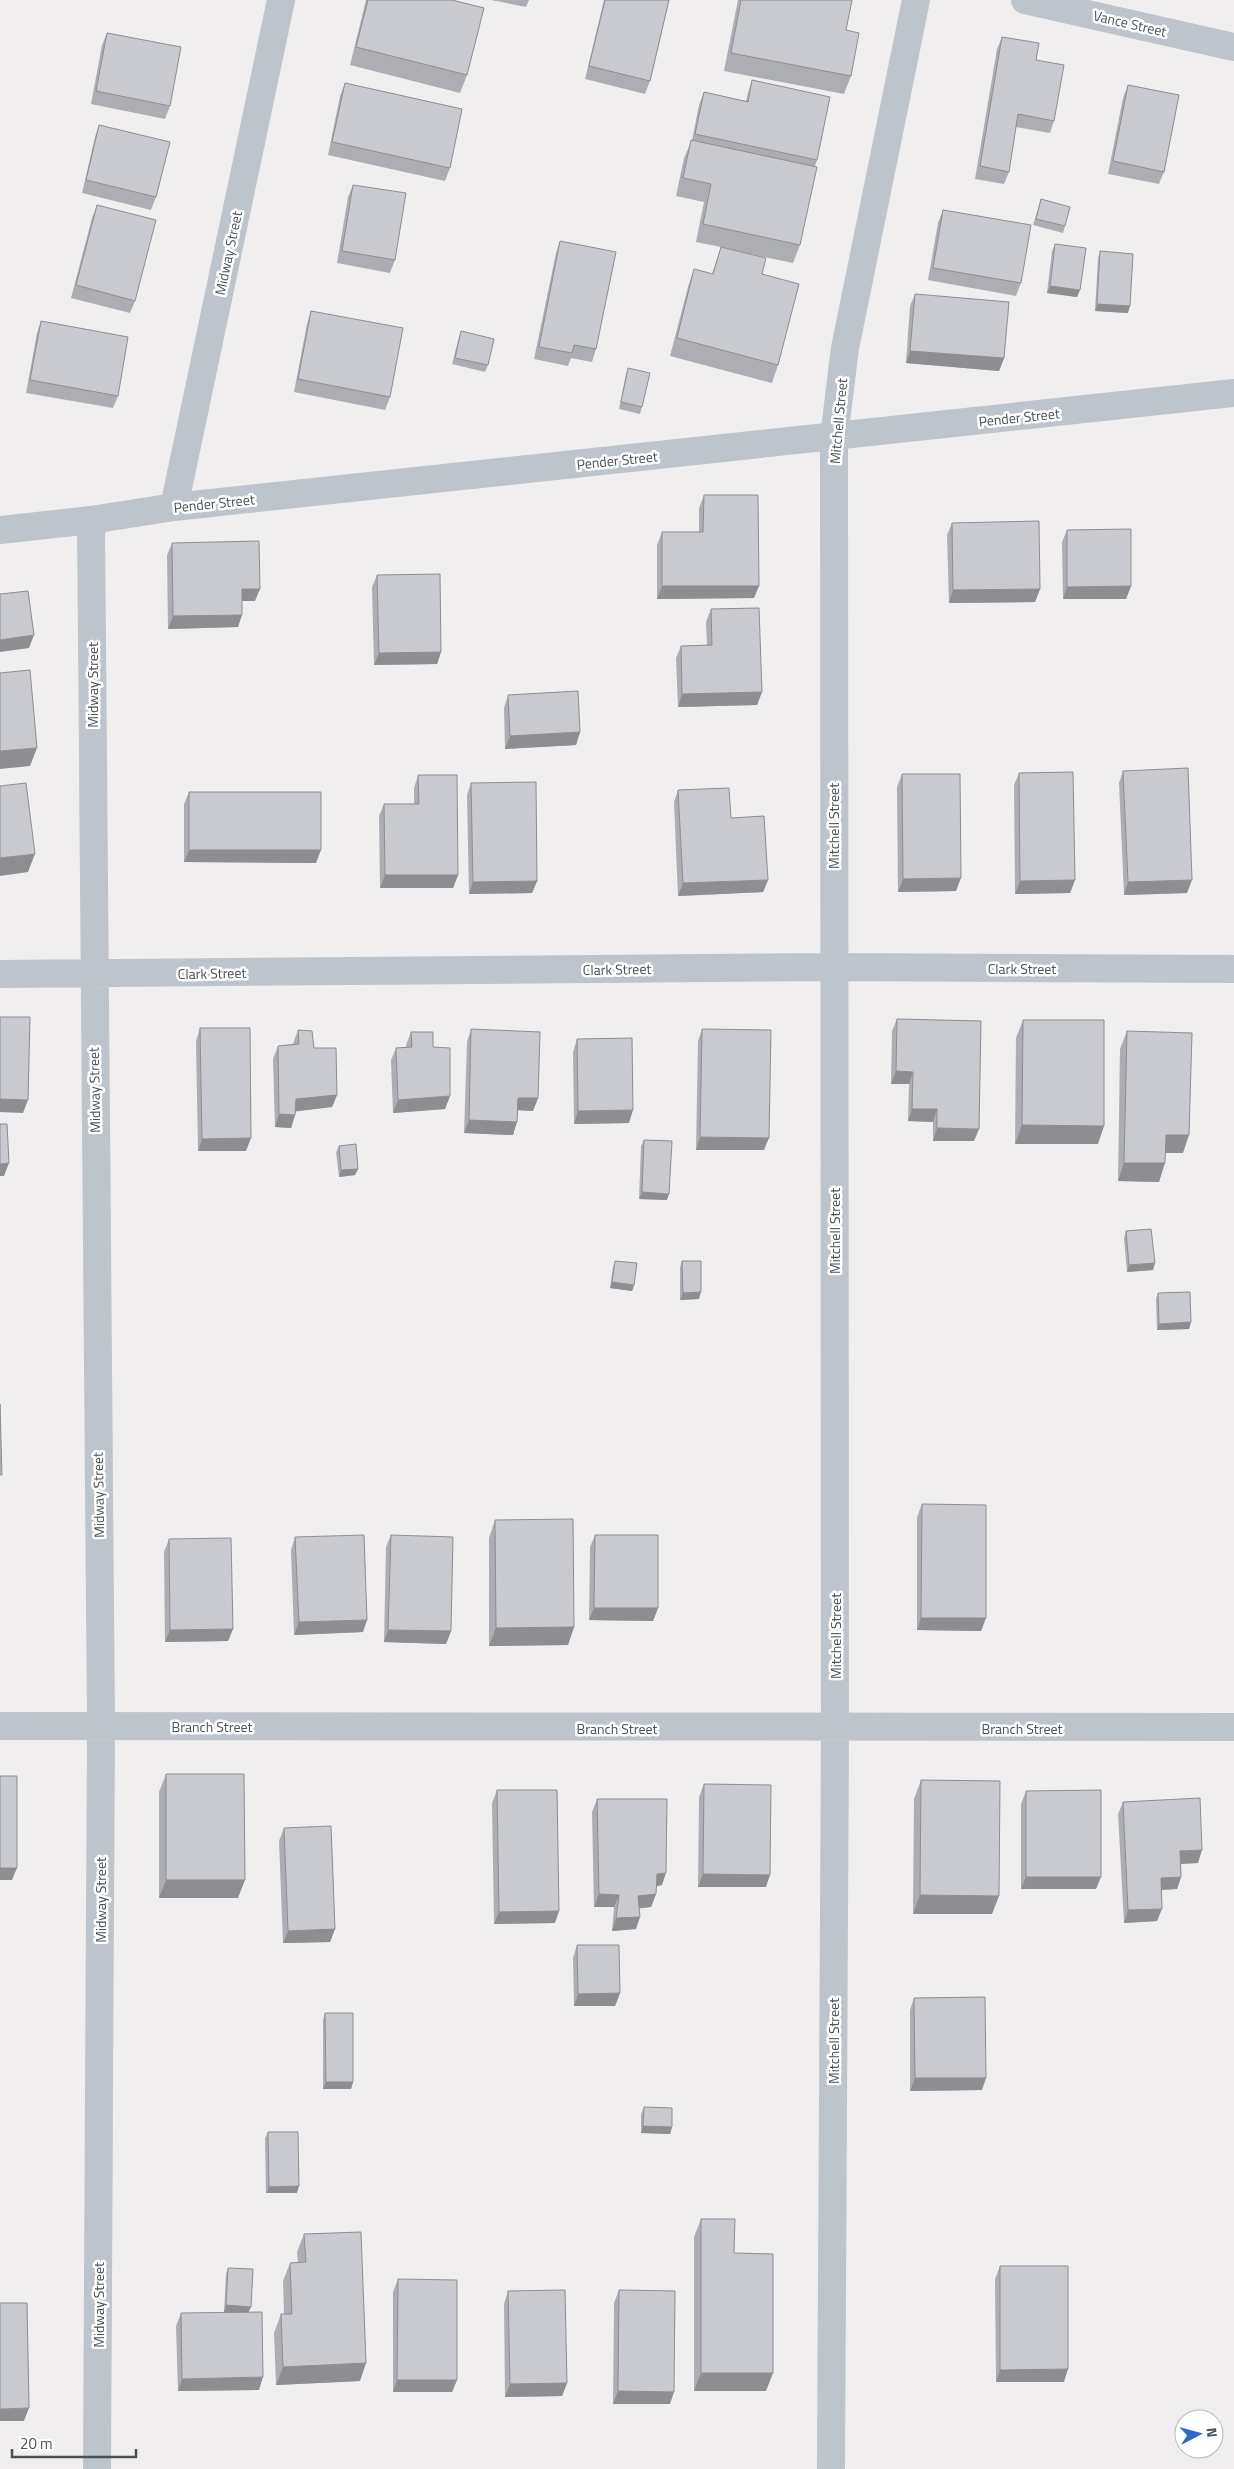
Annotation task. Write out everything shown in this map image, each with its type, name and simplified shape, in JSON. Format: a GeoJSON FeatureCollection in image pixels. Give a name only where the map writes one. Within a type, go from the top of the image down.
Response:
{"type":"FeatureCollection","features":[{"type":"Feature","properties":{"kind":"street","name":"Midway Street"},"geometry":{"type":"LineString","coordinates":[[174,507],[281,0]]}},
{"type":"Feature","properties":{"kind":"street","name":"Mitchell Street"},"geometry":{"type":"LineString","coordinates":[[831,2469],[835,1728],[834,437],[845,348],[916,0]]}},
{"type":"Feature","properties":{"kind":"street","name":"Vance Street"},"geometry":{"type":"LineString","coordinates":[[1025,0],[1234,47]]}},
{"type":"Feature","properties":{"kind":"street","name":"Pender Street"},"geometry":{"type":"LineString","coordinates":[[0,530],[91,520],[174,507],[1234,393]]}},
{"type":"Feature","properties":{"kind":"street","name":"Midway Street"},"geometry":{"type":"LineString","coordinates":[[91,520],[93,974],[101,1726],[97,2469]]}},
{"type":"Feature","properties":{"kind":"street","name":"Clark Street"},"geometry":{"type":"LineString","coordinates":[[0,974],[833,967],[1234,969]]}},
{"type":"Feature","properties":{"kind":"street","name":"Branch Street"},"geometry":{"type":"LineString","coordinates":[[0,1726],[1234,1727]]}},
{"type":"Feature","properties":{"kind":"building"},"geometry":{"type":"Polygon","coordinates":[[[368,0],[452,0],[484,8],[467,75],[356,47],[368,0]]]}},
{"type":"Feature","properties":{"kind":"building"},"geometry":{"type":"Polygon","coordinates":[[[605,0],[669,0],[650,81],[589,66],[605,0]]]}},
{"type":"Feature","properties":{"kind":"building"},"geometry":{"type":"Polygon","coordinates":[[[741,0],[852,0],[846,30],[859,33],[851,76],[731,53],[741,0]]]}},
{"type":"Feature","properties":{"kind":"building"},"geometry":{"type":"Polygon","coordinates":[[[107,33],[181,47],[170,106],[96,91],[107,33]]]}},
{"type":"Feature","properties":{"kind":"building"},"geometry":{"type":"Polygon","coordinates":[[[1002,37],[1039,43],[1036,60],[1064,65],[1054,121],[1018,114],[1009,172],[980,166],[1002,37]]]}},
{"type":"Feature","properties":{"kind":"building"},"geometry":{"type":"Polygon","coordinates":[[[752,80],[830,97],[817,160],[695,134],[704,92],[748,102],[752,80]]]}},
{"type":"Feature","properties":{"kind":"building"},"geometry":{"type":"Polygon","coordinates":[[[345,83],[462,109],[450,168],[332,142],[345,83]]]}},
{"type":"Feature","properties":{"kind":"building"},"geometry":{"type":"Polygon","coordinates":[[[1128,85],[1179,95],[1164,172],[1113,161],[1128,85]]]}},
{"type":"Feature","properties":{"kind":"building"},"geometry":{"type":"Polygon","coordinates":[[[99,125],[170,142],[156,197],[86,180],[99,125]]]}},
{"type":"Feature","properties":{"kind":"building"},"geometry":{"type":"Polygon","coordinates":[[[691,140],[817,167],[800,245],[703,224],[711,184],[683,178],[691,140]]]}},
{"type":"Feature","properties":{"kind":"building"},"geometry":{"type":"Polygon","coordinates":[[[353,185],[406,193],[395,260],[342,251],[353,185]]]}},
{"type":"Feature","properties":{"kind":"building"},"geometry":{"type":"Polygon","coordinates":[[[1041,199],[1070,207],[1065,226],[1036,219],[1041,199]]]}},
{"type":"Feature","properties":{"kind":"building"},"geometry":{"type":"Polygon","coordinates":[[[97,205],[156,220],[135,301],[76,285],[97,205]]]}},
{"type":"Feature","properties":{"kind":"building"},"geometry":{"type":"Polygon","coordinates":[[[943,210],[1031,225],[1021,283],[933,268],[943,210]]]}},
{"type":"Feature","properties":{"kind":"building"},"geometry":{"type":"Polygon","coordinates":[[[560,241],[616,252],[596,349],[574,345],[572,353],[539,347],[560,241]]]}},
{"type":"Feature","properties":{"kind":"building"},"geometry":{"type":"Polygon","coordinates":[[[1055,244],[1086,248],[1080,290],[1050,286],[1055,244]]]}},
{"type":"Feature","properties":{"kind":"building"},"geometry":{"type":"Polygon","coordinates":[[[721,247],[766,258],[762,274],[799,284],[778,365],[677,338],[694,269],[713,274],[721,247]]]}},
{"type":"Feature","properties":{"kind":"building"},"geometry":{"type":"Polygon","coordinates":[[[1100,251],[1133,254],[1130,306],[1097,304],[1100,251]]]}},
{"type":"Feature","properties":{"kind":"building"},"geometry":{"type":"Polygon","coordinates":[[[915,294],[1009,302],[1004,358],[910,351],[915,294]]]}},
{"type":"Feature","properties":{"kind":"building"},"geometry":{"type":"Polygon","coordinates":[[[311,311],[403,328],[390,397],[298,379],[311,311]]]}},
{"type":"Feature","properties":{"kind":"building"},"geometry":{"type":"Polygon","coordinates":[[[41,321],[128,337],[118,396],[30,380],[41,321]]]}},
{"type":"Feature","properties":{"kind":"building"},"geometry":{"type":"Polygon","coordinates":[[[461,331],[494,339],[488,365],[455,358],[461,331]]]}},
{"type":"Feature","properties":{"kind":"building"},"geometry":{"type":"Polygon","coordinates":[[[628,368],[650,373],[642,407],[621,402],[628,368]]]}},
{"type":"Feature","properties":{"kind":"building"},"geometry":{"type":"Polygon","coordinates":[[[704,495],[758,495],[759,586],[662,586],[662,532],[703,532],[704,495]]]}},
{"type":"Feature","properties":{"kind":"building"},"geometry":{"type":"Polygon","coordinates":[[[1039,521],[1040,589],[953,590],[952,523],[1039,521]]]}},
{"type":"Feature","properties":{"kind":"building"},"geometry":{"type":"Polygon","coordinates":[[[1131,529],[1131,586],[1067,587],[1067,530],[1131,529]]]}},
{"type":"Feature","properties":{"kind":"building"},"geometry":{"type":"Polygon","coordinates":[[[259,541],[260,589],[242,589],[242,615],[173,616],[172,543],[259,541]]]}},
{"type":"Feature","properties":{"kind":"building"},"geometry":{"type":"Polygon","coordinates":[[[440,574],[441,652],[379,653],[377,575],[440,574]]]}},
{"type":"Feature","properties":{"kind":"building"},"geometry":{"type":"Polygon","coordinates":[[[28,591],[34,635],[0,640],[0,594],[28,591]]]}},
{"type":"Feature","properties":{"kind":"building"},"geometry":{"type":"Polygon","coordinates":[[[759,608],[762,692],[682,694],[681,646],[712,645],[711,609],[759,608]]]}},
{"type":"Feature","properties":{"kind":"building"},"geometry":{"type":"Polygon","coordinates":[[[30,670],[37,748],[0,751],[0,673],[30,670]]]}},
{"type":"Feature","properties":{"kind":"building"},"geometry":{"type":"Polygon","coordinates":[[[578,691],[580,732],[510,736],[508,695],[578,691]]]}},
{"type":"Feature","properties":{"kind":"building"},"geometry":{"type":"Polygon","coordinates":[[[1188,768],[1192,880],[1128,882],[1123,771],[1188,768]]]}},
{"type":"Feature","properties":{"kind":"building"},"geometry":{"type":"Polygon","coordinates":[[[1073,772],[1075,880],[1020,881],[1019,773],[1073,772]]]}},
{"type":"Feature","properties":{"kind":"building"},"geometry":{"type":"Polygon","coordinates":[[[902,774],[960,774],[961,878],[903,879],[902,774]]]}},
{"type":"Feature","properties":{"kind":"building"},"geometry":{"type":"Polygon","coordinates":[[[418,775],[457,775],[458,875],[385,875],[384,804],[419,804],[418,775]]]}},
{"type":"Feature","properties":{"kind":"building"},"geometry":{"type":"Polygon","coordinates":[[[536,782],[537,881],[473,882],[471,783],[536,782]]]}},
{"type":"Feature","properties":{"kind":"building"},"geometry":{"type":"Polygon","coordinates":[[[26,783],[35,854],[0,858],[0,786],[26,783]]]}},
{"type":"Feature","properties":{"kind":"building"},"geometry":{"type":"Polygon","coordinates":[[[729,788],[731,818],[764,816],[768,880],[683,883],[678,790],[729,788]]]}},
{"type":"Feature","properties":{"kind":"building"},"geometry":{"type":"Polygon","coordinates":[[[189,792],[321,792],[321,850],[189,850],[189,792]]]}},
{"type":"Feature","properties":{"kind":"building"},"geometry":{"type":"Polygon","coordinates":[[[0,1017],[30,1017],[28,1100],[0,1099],[0,1017]]]}},
{"type":"Feature","properties":{"kind":"building"},"geometry":{"type":"Polygon","coordinates":[[[897,1019],[981,1021],[979,1129],[937,1128],[937,1109],[912,1109],[913,1072],[896,1071],[897,1019]]]}},
{"type":"Feature","properties":{"kind":"building"},"geometry":{"type":"Polygon","coordinates":[[[1023,1020],[1104,1020],[1104,1126],[1022,1125],[1023,1020]]]}},
{"type":"Feature","properties":{"kind":"building"},"geometry":{"type":"Polygon","coordinates":[[[200,1028],[250,1028],[251,1138],[202,1139],[200,1028]]]}},
{"type":"Feature","properties":{"kind":"building"},"geometry":{"type":"Polygon","coordinates":[[[471,1029],[540,1032],[538,1098],[518,1098],[517,1122],[469,1120],[471,1029]]]}},
{"type":"Feature","properties":{"kind":"building"},"geometry":{"type":"Polygon","coordinates":[[[702,1029],[771,1030],[769,1138],[700,1137],[702,1029]]]}},
{"type":"Feature","properties":{"kind":"building"},"geometry":{"type":"Polygon","coordinates":[[[298,1030],[312,1031],[314,1048],[336,1048],[337,1095],[296,1099],[295,1115],[279,1114],[278,1046],[299,1044],[298,1030]]]}},
{"type":"Feature","properties":{"kind":"building"},"geometry":{"type":"Polygon","coordinates":[[[1127,1031],[1192,1033],[1189,1135],[1166,1135],[1165,1163],[1124,1163],[1127,1031]]]}},
{"type":"Feature","properties":{"kind":"building"},"geometry":{"type":"Polygon","coordinates":[[[411,1032],[433,1032],[433,1047],[450,1048],[450,1096],[398,1100],[396,1048],[412,1047],[411,1032]]]}},
{"type":"Feature","properties":{"kind":"building"},"geometry":{"type":"Polygon","coordinates":[[[632,1038],[633,1110],[578,1111],[577,1039],[632,1038]]]}},
{"type":"Feature","properties":{"kind":"building"},"geometry":{"type":"Polygon","coordinates":[[[0,1124],[7,1124],[9,1163],[0,1164],[0,1124]]]}},
{"type":"Feature","properties":{"kind":"building"},"geometry":{"type":"Polygon","coordinates":[[[644,1140],[672,1141],[669,1194],[642,1192],[644,1140]]]}},
{"type":"Feature","properties":{"kind":"building"},"geometry":{"type":"Polygon","coordinates":[[[356,1144],[358,1169],[341,1170],[339,1146],[356,1144]]]}},
{"type":"Feature","properties":{"kind":"building"},"geometry":{"type":"Polygon","coordinates":[[[1151,1229],[1155,1263],[1129,1265],[1126,1231],[1151,1229]]]}},
{"type":"Feature","properties":{"kind":"building"},"geometry":{"type":"Polygon","coordinates":[[[615,1261],[637,1263],[634,1285],[612,1282],[615,1261]]]}},
{"type":"Feature","properties":{"kind":"building"},"geometry":{"type":"Polygon","coordinates":[[[682,1261],[701,1261],[701,1292],[683,1293],[682,1261]]]}},
{"type":"Feature","properties":{"kind":"building"},"geometry":{"type":"Polygon","coordinates":[[[1190,1292],[1191,1322],[1159,1324],[1158,1293],[1190,1292]]]}},
{"type":"Feature","properties":{"kind":"building"},"geometry":{"type":"Polygon","coordinates":[[[0,1404],[2,1475],[0,1475],[0,1404]]]}},
{"type":"Feature","properties":{"kind":"building"},"geometry":{"type":"Polygon","coordinates":[[[922,1504],[986,1505],[986,1618],[921,1618],[922,1504]]]}},
{"type":"Feature","properties":{"kind":"building"},"geometry":{"type":"Polygon","coordinates":[[[573,1519],[574,1627],[496,1628],[495,1520],[573,1519]]]}},
{"type":"Feature","properties":{"kind":"building"},"geometry":{"type":"Polygon","coordinates":[[[364,1535],[367,1620],[299,1622],[295,1537],[364,1535]]]}},
{"type":"Feature","properties":{"kind":"building"},"geometry":{"type":"Polygon","coordinates":[[[391,1535],[453,1537],[451,1631],[388,1630],[391,1535]]]}},
{"type":"Feature","properties":{"kind":"building"},"geometry":{"type":"Polygon","coordinates":[[[595,1535],[658,1535],[658,1608],[594,1608],[595,1535]]]}},
{"type":"Feature","properties":{"kind":"building"},"geometry":{"type":"Polygon","coordinates":[[[231,1538],[233,1629],[170,1630],[169,1539],[231,1538]]]}},
{"type":"Feature","properties":{"kind":"building"},"geometry":{"type":"Polygon","coordinates":[[[166,1774],[244,1774],[245,1880],[166,1880],[166,1774]]]}},
{"type":"Feature","properties":{"kind":"building"},"geometry":{"type":"Polygon","coordinates":[[[0,1776],[17,1776],[17,1868],[0,1868],[0,1776]]]}},
{"type":"Feature","properties":{"kind":"building"},"geometry":{"type":"Polygon","coordinates":[[[921,1780],[1000,1781],[999,1896],[920,1895],[921,1780]]]}},
{"type":"Feature","properties":{"kind":"building"},"geometry":{"type":"Polygon","coordinates":[[[704,1784],[771,1785],[770,1875],[703,1874],[704,1784]]]}},
{"type":"Feature","properties":{"kind":"building"},"geometry":{"type":"Polygon","coordinates":[[[497,1790],[557,1790],[559,1911],[499,1912],[497,1790]]]}},
{"type":"Feature","properties":{"kind":"building"},"geometry":{"type":"Polygon","coordinates":[[[1101,1790],[1101,1877],[1026,1877],[1026,1791],[1101,1790]]]}},
{"type":"Feature","properties":{"kind":"building"},"geometry":{"type":"Polygon","coordinates":[[[1200,1798],[1202,1850],[1180,1851],[1181,1877],[1161,1878],[1162,1909],[1128,1910],[1123,1802],[1200,1798]]]}},
{"type":"Feature","properties":{"kind":"building"},"geometry":{"type":"Polygon","coordinates":[[[597,1799],[667,1799],[666,1873],[657,1874],[656,1894],[638,1896],[640,1917],[616,1918],[619,1895],[599,1894],[597,1799]]]}},
{"type":"Feature","properties":{"kind":"building"},"geometry":{"type":"Polygon","coordinates":[[[331,1826],[335,1929],[288,1931],[284,1828],[331,1826]]]}},
{"type":"Feature","properties":{"kind":"building"},"geometry":{"type":"Polygon","coordinates":[[[577,1945],[619,1945],[620,1993],[578,1994],[577,1945]]]}},
{"type":"Feature","properties":{"kind":"building"},"geometry":{"type":"Polygon","coordinates":[[[985,1997],[986,2078],[915,2078],[914,1998],[985,1997]]]}},
{"type":"Feature","properties":{"kind":"building"},"geometry":{"type":"Polygon","coordinates":[[[325,2013],[353,2013],[353,2082],[326,2082],[325,2013]]]}},
{"type":"Feature","properties":{"kind":"building"},"geometry":{"type":"Polygon","coordinates":[[[644,2107],[672,2108],[672,2127],[643,2126],[644,2107]]]}},
{"type":"Feature","properties":{"kind":"building"},"geometry":{"type":"Polygon","coordinates":[[[268,2132],[298,2132],[299,2186],[269,2187],[268,2132]]]}},
{"type":"Feature","properties":{"kind":"building"},"geometry":{"type":"Polygon","coordinates":[[[701,2219],[735,2219],[734,2253],[773,2254],[773,2373],[701,2373],[701,2219]]]}},
{"type":"Feature","properties":{"kind":"building"},"geometry":{"type":"Polygon","coordinates":[[[361,2232],[366,2363],[283,2367],[281,2314],[292,2314],[290,2263],[306,2262],[304,2234],[361,2232]]]}},
{"type":"Feature","properties":{"kind":"building"},"geometry":{"type":"Polygon","coordinates":[[[1000,2266],[1068,2266],[1068,2369],[1000,2370],[1000,2266]]]}},
{"type":"Feature","properties":{"kind":"building"},"geometry":{"type":"Polygon","coordinates":[[[228,2268],[253,2269],[251,2307],[226,2305],[228,2268]]]}},
{"type":"Feature","properties":{"kind":"building"},"geometry":{"type":"Polygon","coordinates":[[[398,2279],[457,2280],[457,2380],[397,2380],[398,2279]]]}},
{"type":"Feature","properties":{"kind":"building"},"geometry":{"type":"Polygon","coordinates":[[[565,2290],[567,2383],[510,2384],[508,2291],[565,2290]]]}},
{"type":"Feature","properties":{"kind":"building"},"geometry":{"type":"Polygon","coordinates":[[[619,2290],[675,2291],[674,2392],[618,2391],[619,2290]]]}},
{"type":"Feature","properties":{"kind":"building"},"geometry":{"type":"Polygon","coordinates":[[[0,2303],[27,2303],[29,2408],[0,2409],[0,2303]]]}},
{"type":"Feature","properties":{"kind":"building"},"geometry":{"type":"Polygon","coordinates":[[[262,2312],[263,2377],[182,2379],[181,2313],[262,2312]]]}}]}
